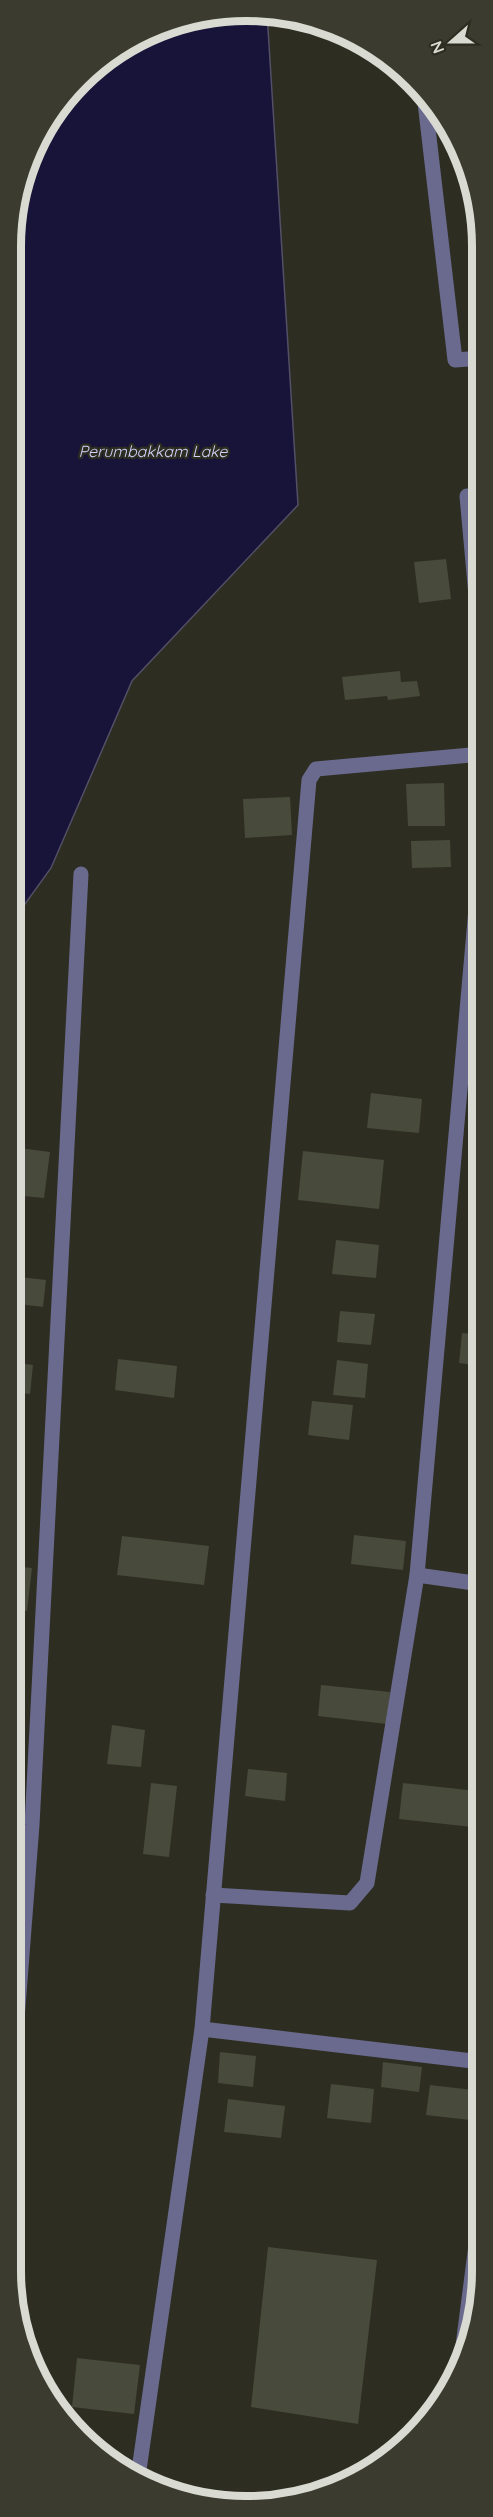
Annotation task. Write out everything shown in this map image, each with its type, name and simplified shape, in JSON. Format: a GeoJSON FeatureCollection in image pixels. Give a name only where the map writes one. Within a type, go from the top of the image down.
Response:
{"type":"FeatureCollection","features":[{"type":"Feature","properties":{"kind":"street"},"geometry":{"type":"LineString","coordinates":[[425,109],[455,360],[472,359]]}},
{"type":"Feature","properties":{"kind":"street"},"geometry":{"type":"LineString","coordinates":[[467,495],[472,551]]}},
{"type":"Feature","properties":{"kind":"street"},"geometry":{"type":"LineString","coordinates":[[139,2469],[201,2030],[309,780],[316,769],[472,755]]}},
{"type":"Feature","properties":{"kind":"street"},"geometry":{"type":"LineString","coordinates":[[21,1967],[32,1825],[81,874]]}},
{"type":"Feature","properties":{"kind":"street"},"geometry":{"type":"LineString","coordinates":[[213,1895],[350,1903],[367,1883],[417,1575],[472,954]]}},
{"type":"Feature","properties":{"kind":"street"},"geometry":{"type":"LineString","coordinates":[[417,1575],[472,1583]]}},
{"type":"Feature","properties":{"kind":"street"},"geometry":{"type":"LineString","coordinates":[[201,2030],[472,2061]]}},
{"type":"Feature","properties":{"kind":"water","name":"Perumbakkam Lake"},"geometry":{"type":"Polygon","coordinates":[[[232,21],[268,22],[298,505],[132,681],[51,868],[21,910],[21,232],[25,203],[38,160],[59,121],[87,87],[121,59],[160,38],[203,25],[232,21]]]}},
{"type":"Feature","properties":{"kind":"building"},"geometry":{"type":"Polygon","coordinates":[[[446,559],[451,599],[419,603],[414,562],[446,559]]]}},
{"type":"Feature","properties":{"kind":"building"},"geometry":{"type":"Polygon","coordinates":[[[400,671],[401,682],[417,681],[420,696],[388,700],[387,696],[345,700],[342,677],[400,671]]]}},
{"type":"Feature","properties":{"kind":"building"},"geometry":{"type":"Polygon","coordinates":[[[444,783],[445,826],[408,826],[406,784],[444,783]]]}},
{"type":"Feature","properties":{"kind":"building"},"geometry":{"type":"Polygon","coordinates":[[[290,797],[292,835],[245,838],[243,799],[290,797]]]}},
{"type":"Feature","properties":{"kind":"building"},"geometry":{"type":"Polygon","coordinates":[[[450,840],[451,867],[412,868],[411,841],[450,840]]]}},
{"type":"Feature","properties":{"kind":"building"},"geometry":{"type":"Polygon","coordinates":[[[371,1093],[422,1099],[419,1133],[367,1128],[371,1093]]]}},
{"type":"Feature","properties":{"kind":"building"},"geometry":{"type":"Polygon","coordinates":[[[21,1148],[50,1152],[44,1198],[21,1196],[21,1148]]]}},
{"type":"Feature","properties":{"kind":"building"},"geometry":{"type":"Polygon","coordinates":[[[303,1151],[384,1160],[379,1209],[298,1200],[303,1151]]]}},
{"type":"Feature","properties":{"kind":"building"},"geometry":{"type":"Polygon","coordinates":[[[336,1240],[379,1245],[376,1278],[332,1274],[336,1240]]]}},
{"type":"Feature","properties":{"kind":"building"},"geometry":{"type":"Polygon","coordinates":[[[21,1277],[46,1280],[43,1307],[21,1304],[21,1277]]]}},
{"type":"Feature","properties":{"kind":"building"},"geometry":{"type":"Polygon","coordinates":[[[340,1311],[375,1314],[371,1345],[337,1342],[340,1311]]]}},
{"type":"Feature","properties":{"kind":"building"},"geometry":{"type":"Polygon","coordinates":[[[462,1333],[472,1334],[472,1365],[459,1363],[462,1333]]]}},
{"type":"Feature","properties":{"kind":"building"},"geometry":{"type":"Polygon","coordinates":[[[118,1359],[177,1366],[174,1398],[115,1390],[118,1359]]]}},
{"type":"Feature","properties":{"kind":"building"},"geometry":{"type":"Polygon","coordinates":[[[337,1360],[368,1364],[365,1398],[333,1395],[337,1360]]]}},
{"type":"Feature","properties":{"kind":"building"},"geometry":{"type":"Polygon","coordinates":[[[21,1363],[33,1365],[30,1394],[21,1393],[21,1363]]]}},
{"type":"Feature","properties":{"kind":"building"},"geometry":{"type":"Polygon","coordinates":[[[312,1401],[353,1405],[349,1440],[308,1435],[312,1401]]]}},
{"type":"Feature","properties":{"kind":"building"},"geometry":{"type":"Polygon","coordinates":[[[21,1492],[25,1492],[21,1521],[21,1492]]]}},
{"type":"Feature","properties":{"kind":"building"},"geometry":{"type":"Polygon","coordinates":[[[354,1535],[406,1541],[403,1570],[351,1564],[354,1535]]]}},
{"type":"Feature","properties":{"kind":"building"},"geometry":{"type":"Polygon","coordinates":[[[122,1536],[209,1546],[204,1585],[117,1575],[122,1536]]]}},
{"type":"Feature","properties":{"kind":"building"},"geometry":{"type":"Polygon","coordinates":[[[21,1567],[32,1568],[27,1611],[21,1610],[21,1567]]]}},
{"type":"Feature","properties":{"kind":"building"},"geometry":{"type":"Polygon","coordinates":[[[321,1685],[390,1692],[387,1724],[318,1716],[321,1685]]]}},
{"type":"Feature","properties":{"kind":"building"},"geometry":{"type":"Polygon","coordinates":[[[112,1725],[145,1730],[141,1767],[107,1764],[112,1725]]]}},
{"type":"Feature","properties":{"kind":"building"},"geometry":{"type":"Polygon","coordinates":[[[248,1769],[287,1773],[285,1801],[245,1796],[248,1769]]]}},
{"type":"Feature","properties":{"kind":"building"},"geometry":{"type":"Polygon","coordinates":[[[151,1783],[177,1786],[169,1857],[143,1854],[151,1783]]]}},
{"type":"Feature","properties":{"kind":"building"},"geometry":{"type":"Polygon","coordinates":[[[403,1783],[472,1790],[472,1827],[399,1819],[403,1783]]]}},
{"type":"Feature","properties":{"kind":"building"},"geometry":{"type":"Polygon","coordinates":[[[470,1884],[472,1884],[472,1907],[468,1907],[470,1884]]]}},
{"type":"Feature","properties":{"kind":"building"},"geometry":{"type":"Polygon","coordinates":[[[220,2052],[256,2056],[253,2087],[218,2083],[220,2052]]]}},
{"type":"Feature","properties":{"kind":"building"},"geometry":{"type":"Polygon","coordinates":[[[383,2062],[422,2067],[419,2092],[381,2087],[383,2062]]]}},
{"type":"Feature","properties":{"kind":"building"},"geometry":{"type":"Polygon","coordinates":[[[331,2084],[374,2089],[371,2123],[327,2118],[331,2084]]]}},
{"type":"Feature","properties":{"kind":"building"},"geometry":{"type":"Polygon","coordinates":[[[430,2085],[472,2090],[470,2120],[426,2115],[430,2085]]]}},
{"type":"Feature","properties":{"kind":"building"},"geometry":{"type":"Polygon","coordinates":[[[228,2099],[285,2106],[281,2138],[224,2132],[228,2099]]]}},
{"type":"Feature","properties":{"kind":"building"},"geometry":{"type":"Polygon","coordinates":[[[268,2247],[377,2260],[358,2424],[251,2407],[268,2247]]]}},
{"type":"Feature","properties":{"kind":"building"},"geometry":{"type":"Polygon","coordinates":[[[77,2358],[140,2365],[134,2414],[72,2407],[77,2358]]]}}]}
